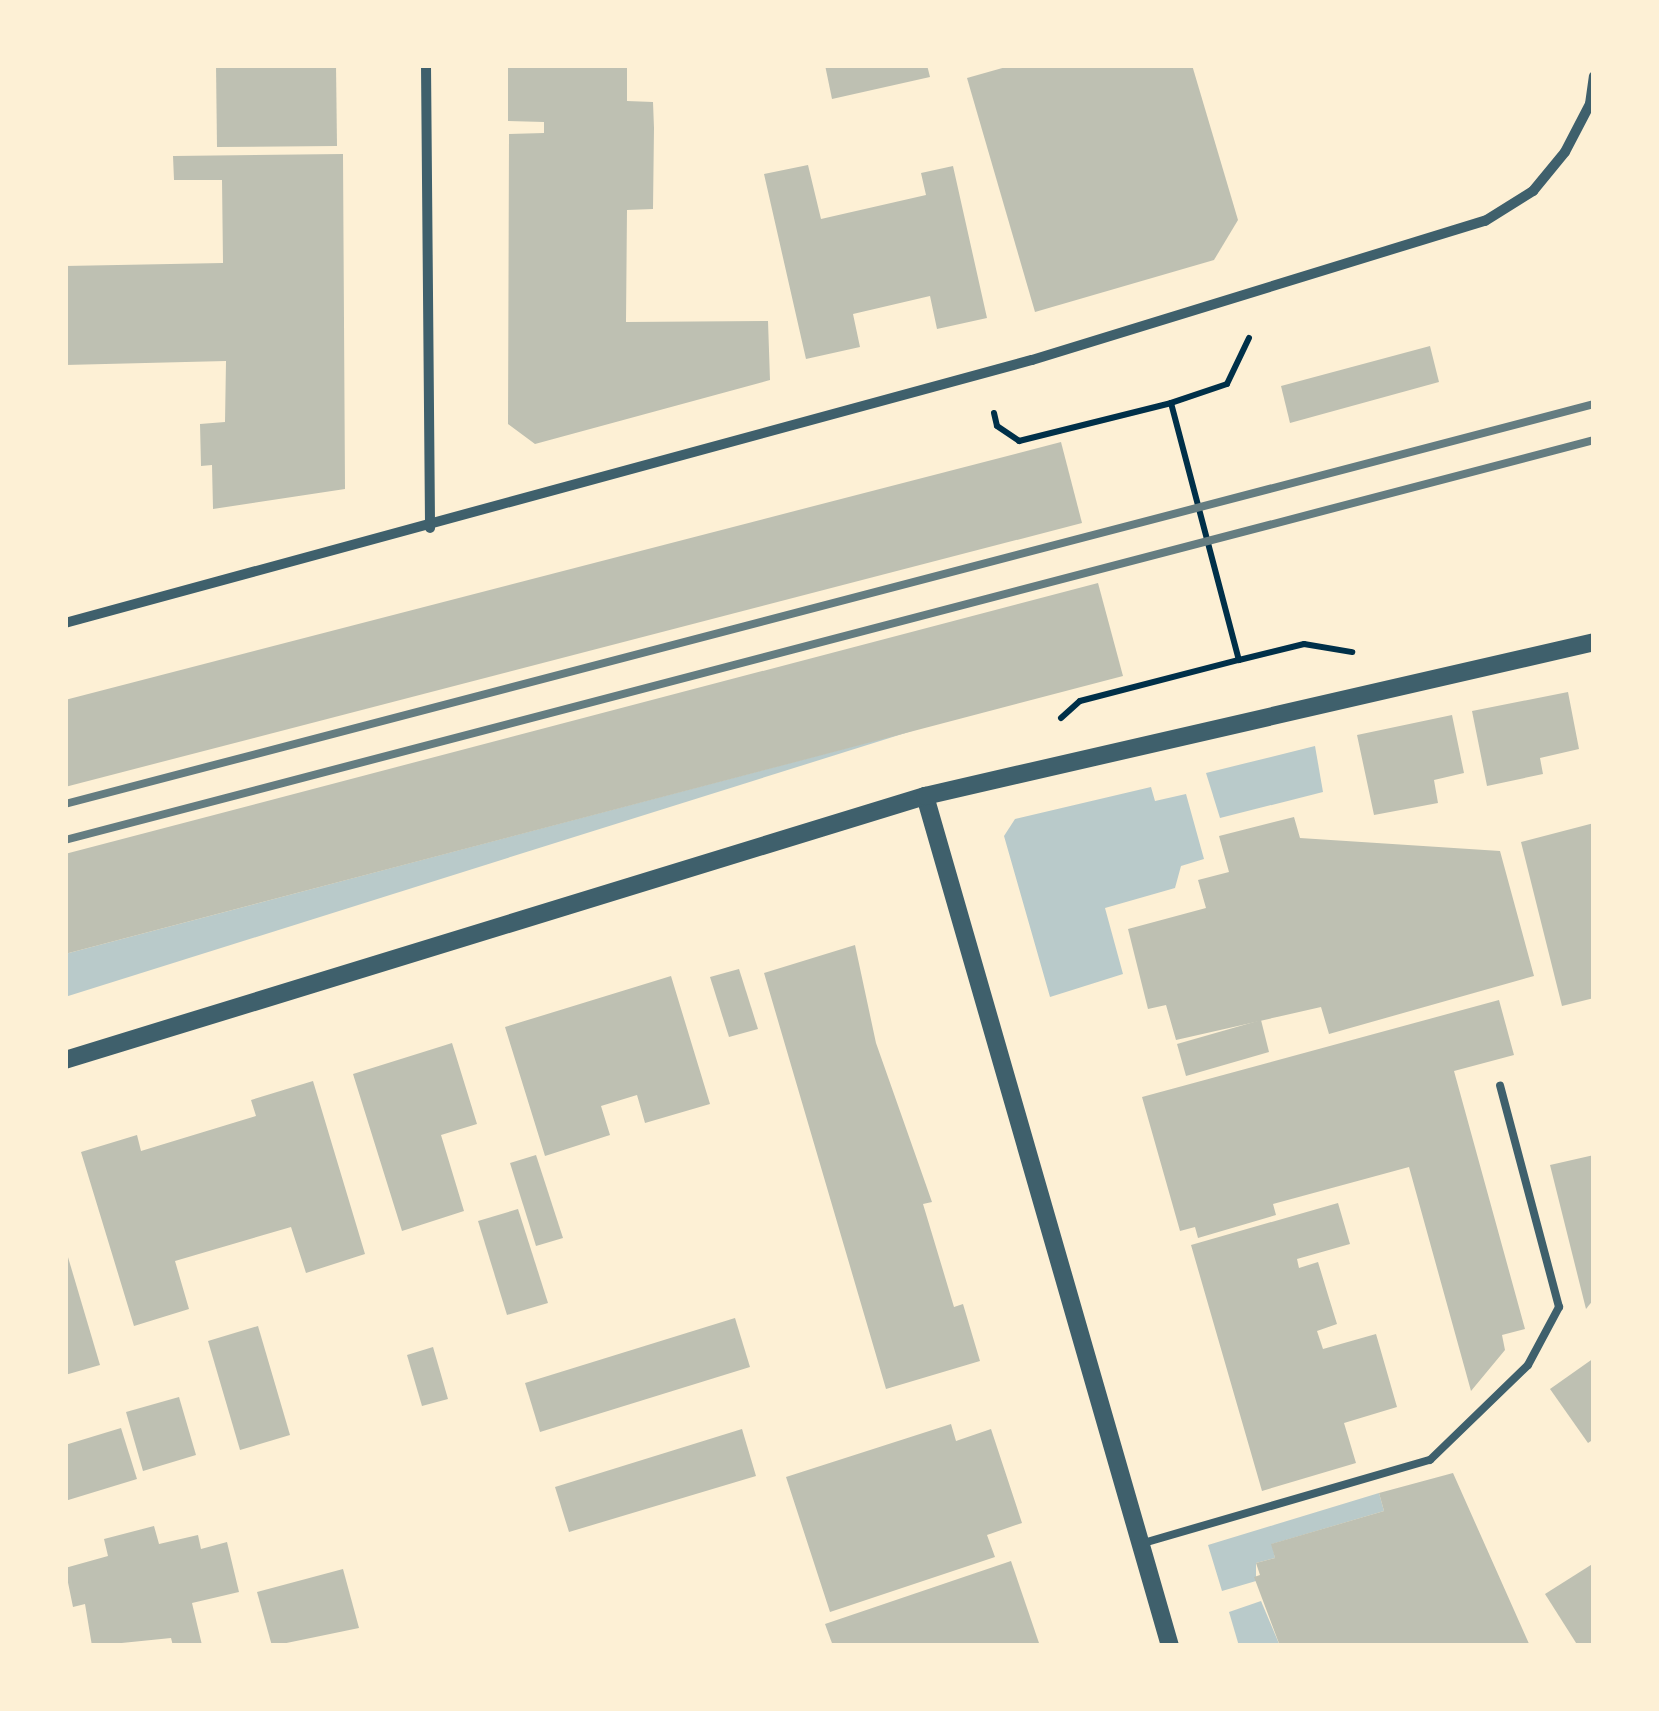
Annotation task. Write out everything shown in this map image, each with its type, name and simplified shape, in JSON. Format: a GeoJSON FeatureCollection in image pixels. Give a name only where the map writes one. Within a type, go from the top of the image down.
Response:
{"type":"FeatureCollection","features":[{"type":"Feature","properties":{"kind":"street"},"geometry":{"type":"LineString","coordinates":[[426,65],[430,528]]}},
{"type":"Feature","properties":{"kind":"street"},"geometry":{"type":"LineString","coordinates":[[65,623],[430,528],[1274,288],[1485,220],[1533,191],[1566,152],[1590,104],[1594,76]]}},
{"type":"Feature","properties":{"kind":"street"},"geometry":{"type":"LineString","coordinates":[[65,1060],[925,796],[1594,642]]}},
{"type":"Feature","properties":{"kind":"street"},"geometry":{"type":"LineString","coordinates":[[925,796],[1170,1646]]}},
{"type":"Feature","properties":{"kind":"lane"},"geometry":{"type":"LineString","coordinates":[[1140,1544],[1430,1460],[1528,1365],[1559,1307],[1500,1086]]}},
{"type":"Feature","properties":{"kind":"path"},"geometry":{"type":"LineString","coordinates":[[1019,442],[1171,403],[1227,384]]}},
{"type":"Feature","properties":{"kind":"path"},"geometry":{"type":"LineString","coordinates":[[1171,403],[1239,660]]}},
{"type":"Feature","properties":{"kind":"path"},"geometry":{"type":"LineString","coordinates":[[1080,701],[1304,644]]}},
{"type":"Feature","properties":{"kind":"shaded area"},"geometry":{"type":"Polygon","coordinates":[[[915,730],[65,997],[65,954],[915,730]]]}},
{"type":"Feature","properties":{"kind":"shaded area"},"geometry":{"type":"Polygon","coordinates":[[[1315,746],[1323,792],[1220,818],[1206,773],[1315,746]]]}},
{"type":"Feature","properties":{"kind":"shaded area"},"geometry":{"type":"Polygon","coordinates":[[[1151,787],[1155,801],[1186,794],[1204,859],[1181,866],[1175,888],[1105,908],[1123,974],[1050,997],[1004,836],[1015,819],[1151,787]]]}},
{"type":"Feature","properties":{"kind":"shaded area"},"geometry":{"type":"Polygon","coordinates":[[[1379,1493],[1384,1511],[1272,1544],[1275,1558],[1256,1563],[1256,1581],[1222,1591],[1208,1545],[1379,1493]]]}},
{"type":"Feature","properties":{"kind":"shaded area"},"geometry":{"type":"Polygon","coordinates":[[[1261,1601],[1280,1646],[1239,1646],[1229,1612],[1261,1601]]]}},
{"type":"Feature","properties":{"kind":"building"},"geometry":{"type":"Polygon","coordinates":[[[216,65],[336,65],[337,146],[217,147],[216,65]]]}},
{"type":"Feature","properties":{"kind":"building"},"geometry":{"type":"Polygon","coordinates":[[[508,65],[627,65],[627,101],[653,102],[654,128],[653,209],[627,210],[626,322],[768,321],[770,380],[535,444],[508,424],[509,134],[544,133],[544,122],[508,121],[508,65]]]}},
{"type":"Feature","properties":{"kind":"building"},"geometry":{"type":"Polygon","coordinates":[[[825,65],[927,65],[930,77],[832,99],[825,65]]]}},
{"type":"Feature","properties":{"kind":"building"},"geometry":{"type":"Polygon","coordinates":[[[1013,65],[1192,65],[1238,220],[1214,260],[1035,312],[967,78],[1013,65]]]}},
{"type":"Feature","properties":{"kind":"building"},"geometry":{"type":"Polygon","coordinates":[[[343,154],[345,489],[213,509],[212,465],[201,466],[200,424],[225,422],[226,361],[65,365],[65,266],[223,263],[222,180],[174,180],[173,156],[343,154]]]}},
{"type":"Feature","properties":{"kind":"building"},"geometry":{"type":"Polygon","coordinates":[[[808,165],[821,219],[926,195],[921,173],[953,166],[987,318],[937,329],[930,296],[853,314],[860,347],[806,359],[764,174],[808,165]]]}},
{"type":"Feature","properties":{"kind":"building"},"geometry":{"type":"Polygon","coordinates":[[[1430,346],[1439,382],[1290,423],[1281,386],[1430,346]]]}},
{"type":"Feature","properties":{"kind":"building"},"geometry":{"type":"Polygon","coordinates":[[[1061,442],[1082,523],[65,787],[65,700],[1061,442]]]}},
{"type":"Feature","properties":{"kind":"building"},"geometry":{"type":"Polygon","coordinates":[[[1098,583],[1123,676],[65,954],[65,854],[1098,583]]]}},
{"type":"Feature","properties":{"kind":"building"},"geometry":{"type":"Polygon","coordinates":[[[1568,692],[1579,749],[1540,758],[1543,774],[1487,786],[1472,711],[1568,692]]]}},
{"type":"Feature","properties":{"kind":"building"},"geometry":{"type":"Polygon","coordinates":[[[1452,715],[1464,773],[1434,780],[1438,803],[1374,815],[1357,735],[1452,715]]]}},
{"type":"Feature","properties":{"kind":"building"},"geometry":{"type":"Polygon","coordinates":[[[1294,817],[1300,838],[1500,851],[1534,976],[1329,1034],[1321,1007],[1176,1040],[1166,1005],[1148,1009],[1128,929],[1206,908],[1198,880],[1229,872],[1219,836],[1294,817]]]}},
{"type":"Feature","properties":{"kind":"building"},"geometry":{"type":"Polygon","coordinates":[[[1594,823],[1594,998],[1562,1006],[1521,842],[1594,823]]]}},
{"type":"Feature","properties":{"kind":"building"},"geometry":{"type":"Polygon","coordinates":[[[855,945],[876,1043],[932,1202],[923,1204],[954,1307],[963,1304],[980,1361],[886,1389],[764,973],[855,945]]]}},
{"type":"Feature","properties":{"kind":"building"},"geometry":{"type":"Polygon","coordinates":[[[739,969],[758,1029],[729,1037],[710,977],[739,969]]]}},
{"type":"Feature","properties":{"kind":"building"},"geometry":{"type":"Polygon","coordinates":[[[671,976],[710,1104],[645,1123],[637,1095],[601,1106],[610,1135],[545,1156],[505,1027],[671,976]]]}},
{"type":"Feature","properties":{"kind":"building"},"geometry":{"type":"Polygon","coordinates":[[[1499,1000],[1514,1055],[1454,1071],[1525,1329],[1502,1335],[1505,1350],[1471,1391],[1409,1167],[1273,1204],[1276,1215],[1198,1238],[1195,1227],[1180,1231],[1142,1097],[1499,1000]]]}},
{"type":"Feature","properties":{"kind":"building"},"geometry":{"type":"Polygon","coordinates":[[[1261,1020],[1269,1052],[1186,1076],[1177,1044],[1261,1020]]]}},
{"type":"Feature","properties":{"kind":"building"},"geometry":{"type":"Polygon","coordinates":[[[452,1043],[477,1124],[441,1135],[464,1211],[402,1231],[353,1074],[452,1043]]]}},
{"type":"Feature","properties":{"kind":"building"},"geometry":{"type":"Polygon","coordinates":[[[313,1081],[365,1254],[306,1273],[291,1227],[175,1261],[189,1309],[134,1326],[81,1152],[137,1135],[141,1151],[256,1116],[251,1100],[313,1081]]]}},
{"type":"Feature","properties":{"kind":"building"},"geometry":{"type":"Polygon","coordinates":[[[536,1155],[563,1238],[536,1246],[510,1163],[536,1155]]]}},
{"type":"Feature","properties":{"kind":"building"},"geometry":{"type":"Polygon","coordinates":[[[1594,1155],[1594,1299],[1586,1309],[1550,1165],[1594,1155]]]}},
{"type":"Feature","properties":{"kind":"building"},"geometry":{"type":"Polygon","coordinates":[[[1338,1203],[1350,1244],[1297,1259],[1299,1268],[1318,1262],[1337,1324],[1317,1331],[1323,1349],[1376,1334],[1397,1407],[1344,1423],[1356,1463],[1262,1491],[1191,1245],[1338,1203]]]}},
{"type":"Feature","properties":{"kind":"building"},"geometry":{"type":"Polygon","coordinates":[[[518,1209],[548,1303],[507,1315],[478,1221],[518,1209]]]}},
{"type":"Feature","properties":{"kind":"building"},"geometry":{"type":"Polygon","coordinates":[[[65,1247],[100,1365],[65,1375],[65,1247]]]}},
{"type":"Feature","properties":{"kind":"building"},"geometry":{"type":"Polygon","coordinates":[[[735,1318],[750,1367],[540,1432],[525,1383],[735,1318]]]}},
{"type":"Feature","properties":{"kind":"building"},"geometry":{"type":"Polygon","coordinates":[[[258,1326],[290,1435],[240,1450],[208,1341],[258,1326]]]}},
{"type":"Feature","properties":{"kind":"building"},"geometry":{"type":"Polygon","coordinates":[[[433,1347],[448,1399],[422,1406],[407,1355],[433,1347]]]}},
{"type":"Feature","properties":{"kind":"building"},"geometry":{"type":"Polygon","coordinates":[[[1594,1358],[1594,1439],[1588,1443],[1550,1389],[1594,1358]]]}},
{"type":"Feature","properties":{"kind":"building"},"geometry":{"type":"Polygon","coordinates":[[[179,1397],[196,1455],[143,1471],[126,1412],[179,1397]]]}},
{"type":"Feature","properties":{"kind":"building"},"geometry":{"type":"Polygon","coordinates":[[[951,1424],[956,1441],[991,1429],[1022,1523],[987,1535],[995,1557],[830,1612],[786,1477],[951,1424]]]}},
{"type":"Feature","properties":{"kind":"building"},"geometry":{"type":"Polygon","coordinates":[[[121,1428],[137,1479],[65,1501],[65,1445],[121,1428]]]}},
{"type":"Feature","properties":{"kind":"building"},"geometry":{"type":"Polygon","coordinates":[[[742,1429],[756,1476],[569,1532],[555,1487],[742,1429]]]}},
{"type":"Feature","properties":{"kind":"building"},"geometry":{"type":"Polygon","coordinates":[[[1453,1473],[1530,1646],[1280,1646],[1254,1577],[1260,1575],[1256,1563],[1275,1558],[1271,1544],[1384,1511],[1379,1493],[1453,1473]]]}},
{"type":"Feature","properties":{"kind":"building"},"geometry":{"type":"Polygon","coordinates":[[[154,1526],[159,1544],[198,1535],[201,1549],[227,1542],[239,1592],[192,1603],[202,1645],[173,1646],[171,1638],[92,1646],[85,1604],[73,1607],[65,1568],[108,1556],[104,1539],[154,1526]]]}},
{"type":"Feature","properties":{"kind":"building"},"geometry":{"type":"Polygon","coordinates":[[[1011,1561],[1040,1646],[833,1646],[825,1624],[1011,1561]]]}},
{"type":"Feature","properties":{"kind":"building"},"geometry":{"type":"Polygon","coordinates":[[[1594,1563],[1594,1646],[1578,1646],[1545,1594],[1594,1563]]]}},
{"type":"Feature","properties":{"kind":"building"},"geometry":{"type":"Polygon","coordinates":[[[343,1569],[359,1628],[272,1646],[257,1592],[343,1569]]]}},
{"type":"Feature","properties":{"kind":"railway"},"geometry":{"type":"LineString","coordinates":[[65,804],[1594,404]]}},
{"type":"Feature","properties":{"kind":"railway"},"geometry":{"type":"LineString","coordinates":[[65,840],[1594,440]]}}]}
